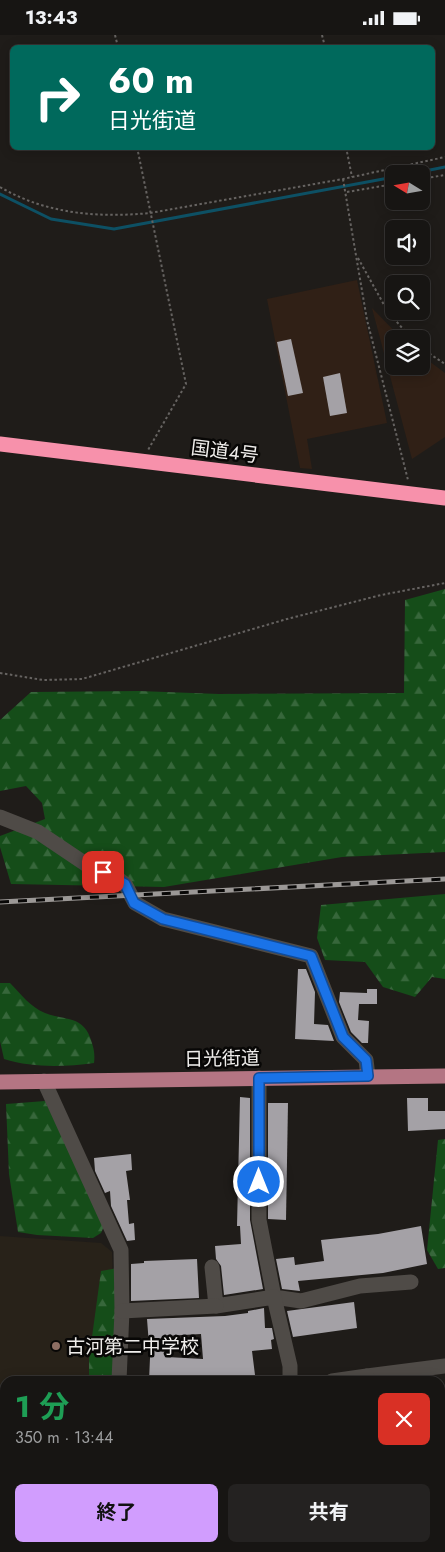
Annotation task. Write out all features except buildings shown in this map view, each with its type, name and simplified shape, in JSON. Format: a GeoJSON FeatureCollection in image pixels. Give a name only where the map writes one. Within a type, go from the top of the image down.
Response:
{"type":"FeatureCollection","features":[{"type":"Feature","properties":{"kind":"highway","name":"国道4号"},"geometry":{"type":"LineString","coordinates":[[0,443],[445,498]]}},
{"type":"Feature","properties":{"kind":"main road","name":"日光街道"},"geometry":{"type":"LineString","coordinates":[[0,1081],[445,1076]]}},
{"type":"Feature","properties":{"kind":"street"},"geometry":{"type":"LineString","coordinates":[[0,817],[38,832],[90,867],[117,878],[125,884],[134,903],[163,919],[311,956],[343,1037],[366,1060],[368,1076]]}},
{"type":"Feature","properties":{"kind":"street"},"geometry":{"type":"LineString","coordinates":[[259,1078],[259,1220],[290,1365],[290,1376]]}},
{"type":"Feature","properties":{"kind":"street"},"geometry":{"type":"LineString","coordinates":[[44,1081],[121,1250],[122,1311],[119,1376]]}},
{"type":"Feature","properties":{"kind":"street"},"geometry":{"type":"LineString","coordinates":[[212,1267],[216,1306]]}},
{"type":"Feature","properties":{"kind":"street"},"geometry":{"type":"LineString","coordinates":[[122,1311],[216,1306],[274,1297],[302,1301],[360,1286],[412,1282]]}},
{"type":"Feature","properties":{"kind":"street"},"geometry":{"type":"LineString","coordinates":[[386,1376],[445,1367]]}},
{"type":"Feature","properties":{"kind":"path"},"geometry":{"type":"LineString","coordinates":[[138,150],[186,383],[146,453],[144,461]]}},
{"type":"Feature","properties":{"kind":"path"},"geometry":{"type":"LineString","coordinates":[[347,150],[352,177]]}},
{"type":"Feature","properties":{"kind":"path"},"geometry":{"type":"LineString","coordinates":[[0,187],[22,200],[87,215],[122,216],[150,213],[343,179],[445,157]]}},
{"type":"Feature","properties":{"kind":"path"},"geometry":{"type":"LineString","coordinates":[[430,178],[445,175]]}},
{"type":"Feature","properties":{"kind":"path"},"geometry":{"type":"LineString","coordinates":[[343,179],[367,320],[411,493]]}},
{"type":"Feature","properties":{"kind":"path"},"geometry":{"type":"LineString","coordinates":[[346,192],[385,186]]}},
{"type":"Feature","properties":{"kind":"path"},"geometry":{"type":"LineString","coordinates":[[357,256],[388,313],[404,330]]}},
{"type":"Feature","properties":{"kind":"path"},"geometry":{"type":"LineString","coordinates":[[430,354],[445,364]]}},
{"type":"Feature","properties":{"kind":"path"},"geometry":{"type":"LineString","coordinates":[[0,673],[43,680],[82,679],[287,619],[381,595],[445,583]]}},
{"type":"Feature","properties":{"kind":"shaded area"},"geometry":{"type":"Polygon","coordinates":[[[357,280],[387,423],[307,439],[312,469],[300,468],[267,299],[357,280]]]}},
{"type":"Feature","properties":{"kind":"shaded area"},"geometry":{"type":"Polygon","coordinates":[[[372,308],[393,330],[385,330],[385,357],[372,308]]]}},
{"type":"Feature","properties":{"kind":"shaded area"},"geometry":{"type":"Polygon","coordinates":[[[430,362],[445,373],[445,437],[412,459],[390,375],[430,375],[430,362]]]}},
{"type":"Feature","properties":{"kind":"shaded area","name":"古河第二中学校"},"geometry":{"type":"Polygon","coordinates":[[[0,1236],[101,1243],[112,1252],[114,1311],[110,1376],[0,1376],[0,1236]]]}},
{"type":"Feature","properties":{"kind":"green space"},"geometry":{"type":"Polygon","coordinates":[[[445,589],[445,852],[342,857],[164,887],[11,884],[0,847],[0,836],[45,819],[42,803],[26,786],[0,791],[0,720],[31,692],[404,693],[405,600],[445,589]]]}},
{"type":"Feature","properties":{"kind":"green space"},"geometry":{"type":"Polygon","coordinates":[[[445,894],[445,979],[432,977],[415,997],[383,987],[365,962],[325,960],[317,938],[321,905],[445,894]]]}},
{"type":"Feature","properties":{"kind":"green space"},"geometry":{"type":"Polygon","coordinates":[[[0,983],[10,983],[26,1000],[45,1013],[73,1020],[83,1026],[88,1032],[92,1043],[94,1063],[49,1066],[26,1064],[4,1059],[0,1041],[0,983]]]}},
{"type":"Feature","properties":{"kind":"green space"},"geometry":{"type":"Polygon","coordinates":[[[45,1101],[105,1224],[101,1233],[93,1238],[18,1232],[9,1174],[6,1104],[45,1101]]]}},
{"type":"Feature","properties":{"kind":"green space"},"geometry":{"type":"Polygon","coordinates":[[[445,1139],[445,1268],[438,1269],[427,1250],[438,1140],[445,1139]]]}},
{"type":"Feature","properties":{"kind":"green space"},"geometry":{"type":"Polygon","coordinates":[[[118,1268],[115,1376],[89,1376],[89,1359],[101,1271],[118,1268]]]}},
{"type":"Feature","properties":{"kind":"waterway"},"geometry":{"type":"LineString","coordinates":[[430,170],[445,167]]}},
{"type":"Feature","properties":{"kind":"waterway"},"geometry":{"type":"LineString","coordinates":[[0,194],[51,219],[114,229],[385,179]]}},
{"type":"Feature","properties":{"kind":"railway"},"geometry":{"type":"LineString","coordinates":[[0,902],[445,879]]}},
{"type":"Feature","properties":{"kind":"place","name":"古河第二中学校"},"geometry":{"type":"Point","coordinates":[56,1346]}},
{"type":"Feature","properties":{"kind":"route"},"geometry":{"type":"LineString","coordinates":[[103,872],[125,884],[134,903],[163,919],[311,956],[311,961],[319,972],[343,1037],[366,1060],[368,1076],[259,1078],[259,1182]]}}]}
